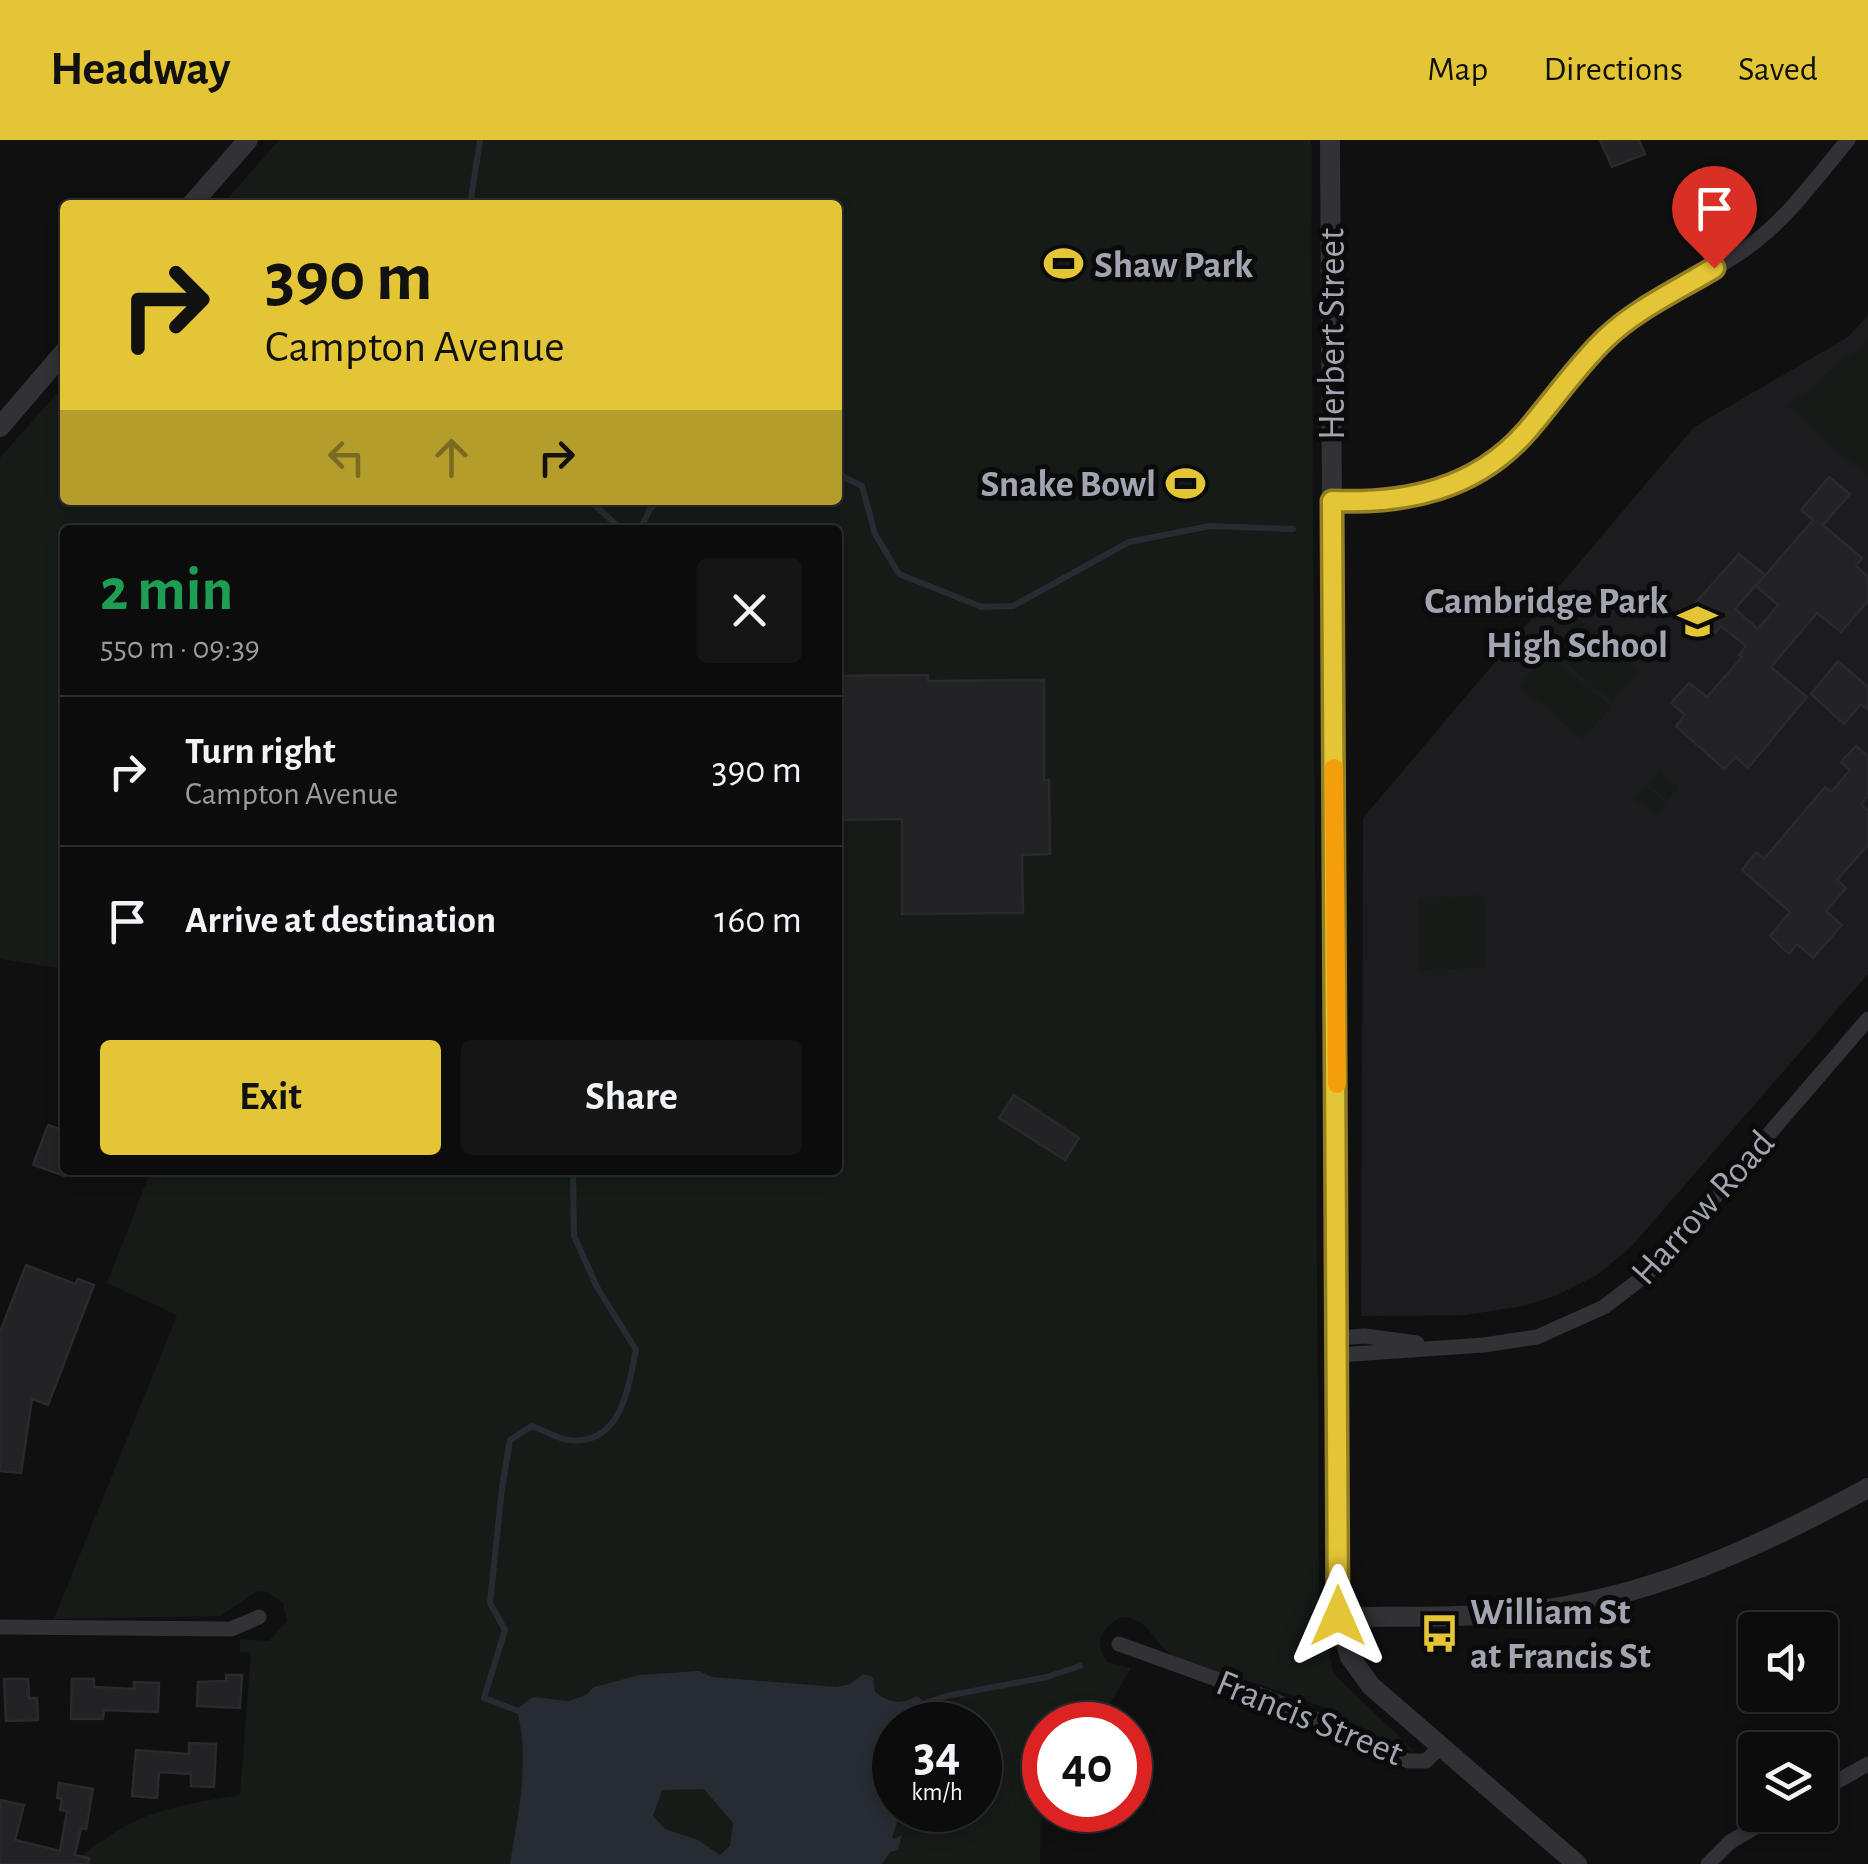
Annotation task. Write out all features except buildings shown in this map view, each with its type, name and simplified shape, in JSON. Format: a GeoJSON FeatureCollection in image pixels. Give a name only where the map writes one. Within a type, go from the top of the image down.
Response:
{"type":"FeatureCollection","features":[{"type":"Feature","properties":{"kind":"street"},"geometry":{"type":"LineString","coordinates":[[196,200],[248,140]]}},
{"type":"Feature","properties":{"kind":"street","name":"Herbert Street"},"geometry":{"type":"LineString","coordinates":[[1330,140],[1338,1616],[1346,1649],[1362,1676],[1440,1747]]}},
{"type":"Feature","properties":{"kind":"street"},"geometry":{"type":"LineString","coordinates":[[1332,501],[1380,503],[1414,497],[1464,478],[1496,460],[1524,434],[1607,337],[1764,234],[1848,140]]}},
{"type":"Feature","properties":{"kind":"street"},"geometry":{"type":"LineString","coordinates":[[0,427],[60,358]]}},
{"type":"Feature","properties":{"kind":"street","name":"Harrow Road"},"geometry":{"type":"LineString","coordinates":[[1338,1346],[1365,1336],[1441,1346],[1504,1343],[1578,1321],[1625,1292],[1664,1256],[1868,1018]]}},
{"type":"Feature","properties":{"kind":"street"},"geometry":{"type":"LineString","coordinates":[[1338,1616],[1473,1616],[1527,1611],[1640,1589],[1740,1554],[1868,1488]]}},
{"type":"Feature","properties":{"kind":"street"},"geometry":{"type":"LineString","coordinates":[[0,1627],[230,1629],[258,1618]]}},
{"type":"Feature","properties":{"kind":"street","name":"Francis Street"},"geometry":{"type":"LineString","coordinates":[[1119,1644],[1269,1698],[1408,1761],[1426,1761],[1440,1747],[1577,1864]]}},
{"type":"Feature","properties":{"kind":"street"},"geometry":{"type":"LineString","coordinates":[[1838,1782],[1865,1770]]}},
{"type":"Feature","properties":{"kind":"street"},"geometry":{"type":"LineString","coordinates":[[1708,1864],[1730,1842],[1747,1832]]}},
{"type":"Feature","properties":{"kind":"shaded area"},"geometry":{"type":"Polygon","coordinates":[[[279,140],[1311,140],[1319,1613],[1334,1674],[1414,1751],[1317,1705],[1177,1657],[1140,1622],[1123,1617],[1105,1630],[1100,1642],[1108,1662],[1131,1668],[1111,1702],[1022,1702],[1022,1832],[1041,1832],[1040,1864],[77,1864],[93,1846],[137,1820],[187,1804],[240,1795],[251,1653],[240,1652],[240,1639],[269,1641],[287,1621],[283,1603],[267,1592],[257,1591],[220,1616],[54,1619],[177,1315],[107,1283],[149,1175],[842,1175],[842,525],[60,525],[60,968],[0,959],[0,458],[60,390],[60,505],[842,505],[842,200],[226,200],[279,140]]]}},
{"type":"Feature","properties":{"kind":"shaded area","name":"Cambridge Park High School"},"geometry":{"type":"Polygon","coordinates":[[[1868,315],[1868,974],[1631,1247],[1597,1275],[1555,1296],[1523,1306],[1466,1315],[1361,1316],[1363,818],[1694,427],[1848,337],[1868,315]]]}},
{"type":"Feature","properties":{"kind":"shaded area"},"geometry":{"type":"Polygon","coordinates":[[[1868,339],[1868,478],[1788,406],[1868,339]]]}},
{"type":"Feature","properties":{"kind":"shaded area"},"geometry":{"type":"Polygon","coordinates":[[[1578,618],[1641,671],[1613,703],[1551,650],[1578,618]]]}},
{"type":"Feature","properties":{"kind":"shaded area"},"geometry":{"type":"Polygon","coordinates":[[[1548,653],[1611,707],[1583,739],[1519,686],[1548,653]]]}},
{"type":"Feature","properties":{"kind":"shaded area"},"geometry":{"type":"Polygon","coordinates":[[[1659,770],[1679,787],[1667,801],[1648,784],[1659,770]]]}},
{"type":"Feature","properties":{"kind":"shaded area"},"geometry":{"type":"Polygon","coordinates":[[[1646,786],[1666,803],[1655,816],[1635,799],[1646,786]]]}},
{"type":"Feature","properties":{"kind":"shaded area"},"geometry":{"type":"Polygon","coordinates":[[[1484,895],[1486,967],[1419,971],[1418,899],[1484,895]]]}},
{"type":"Feature","properties":{"kind":"shaded area"},"geometry":{"type":"Polygon","coordinates":[[[699,1671],[712,1677],[837,1687],[850,1684],[863,1674],[873,1677],[875,1692],[896,1702],[872,1702],[872,1832],[894,1832],[894,1839],[902,1835],[898,1850],[890,1852],[882,1864],[510,1864],[523,1768],[517,1709],[533,1697],[569,1701],[586,1695],[594,1687],[640,1675],[699,1671]],[[704,1789],[662,1790],[653,1816],[665,1829],[698,1840],[720,1855],[730,1846],[733,1823],[704,1789]]]}},
{"type":"Feature","properties":{"kind":"shaded area"},"geometry":{"type":"Polygon","coordinates":[[[917,1696],[924,1702],[900,1702],[917,1696]]]}},
{"type":"Feature","properties":{"kind":"waterway"},"geometry":{"type":"LineString","coordinates":[[471,200],[480,140]]}},
{"type":"Feature","properties":{"kind":"waterway"},"geometry":{"type":"LineString","coordinates":[[842,476],[862,486],[875,534],[899,574],[982,607],[1013,606],[1129,542],[1210,526],[1293,529]]}},
{"type":"Feature","properties":{"kind":"waterway"},"geometry":{"type":"LineString","coordinates":[[594,505],[616,525]]}},
{"type":"Feature","properties":{"kind":"waterway"},"geometry":{"type":"LineString","coordinates":[[642,525],[654,505]]}},
{"type":"Feature","properties":{"kind":"waterway"},"geometry":{"type":"LineString","coordinates":[[521,1712],[484,1698],[505,1630],[490,1603],[510,1440],[532,1426],[569,1440],[601,1434],[619,1411],[636,1350],[597,1287],[574,1236],[573,1175]]}},
{"type":"Feature","properties":{"kind":"waterway"},"geometry":{"type":"LineString","coordinates":[[928,1702],[1047,1677],[1080,1666]]}},
{"type":"Feature","properties":{"kind":"slow traffic"},"geometry":{"type":"LineString","coordinates":[[1334,768],[1337,1084]]}},
{"type":"Feature","properties":{"kind":"place","name":"Shaw Park"},"geometry":{"type":"Point","coordinates":[1064,264]}},
{"type":"Feature","properties":{"kind":"place","name":"Snake Bowl"},"geometry":{"type":"Point","coordinates":[1186,483]}},
{"type":"Feature","properties":{"kind":"place","name":"Cambridge Park High School"},"geometry":{"type":"Point","coordinates":[1698,622]}},
{"type":"Feature","properties":{"kind":"place","name":"William St at Francis St"},"geometry":{"type":"Point","coordinates":[1440,1633]}},
{"type":"Feature","properties":{"kind":"route"},"geometry":{"type":"LineString","coordinates":[[1338,1616],[1332,501],[1380,503],[1414,497],[1438,490],[1486,466],[1524,434],[1616,330],[1714,268]]}}]}
